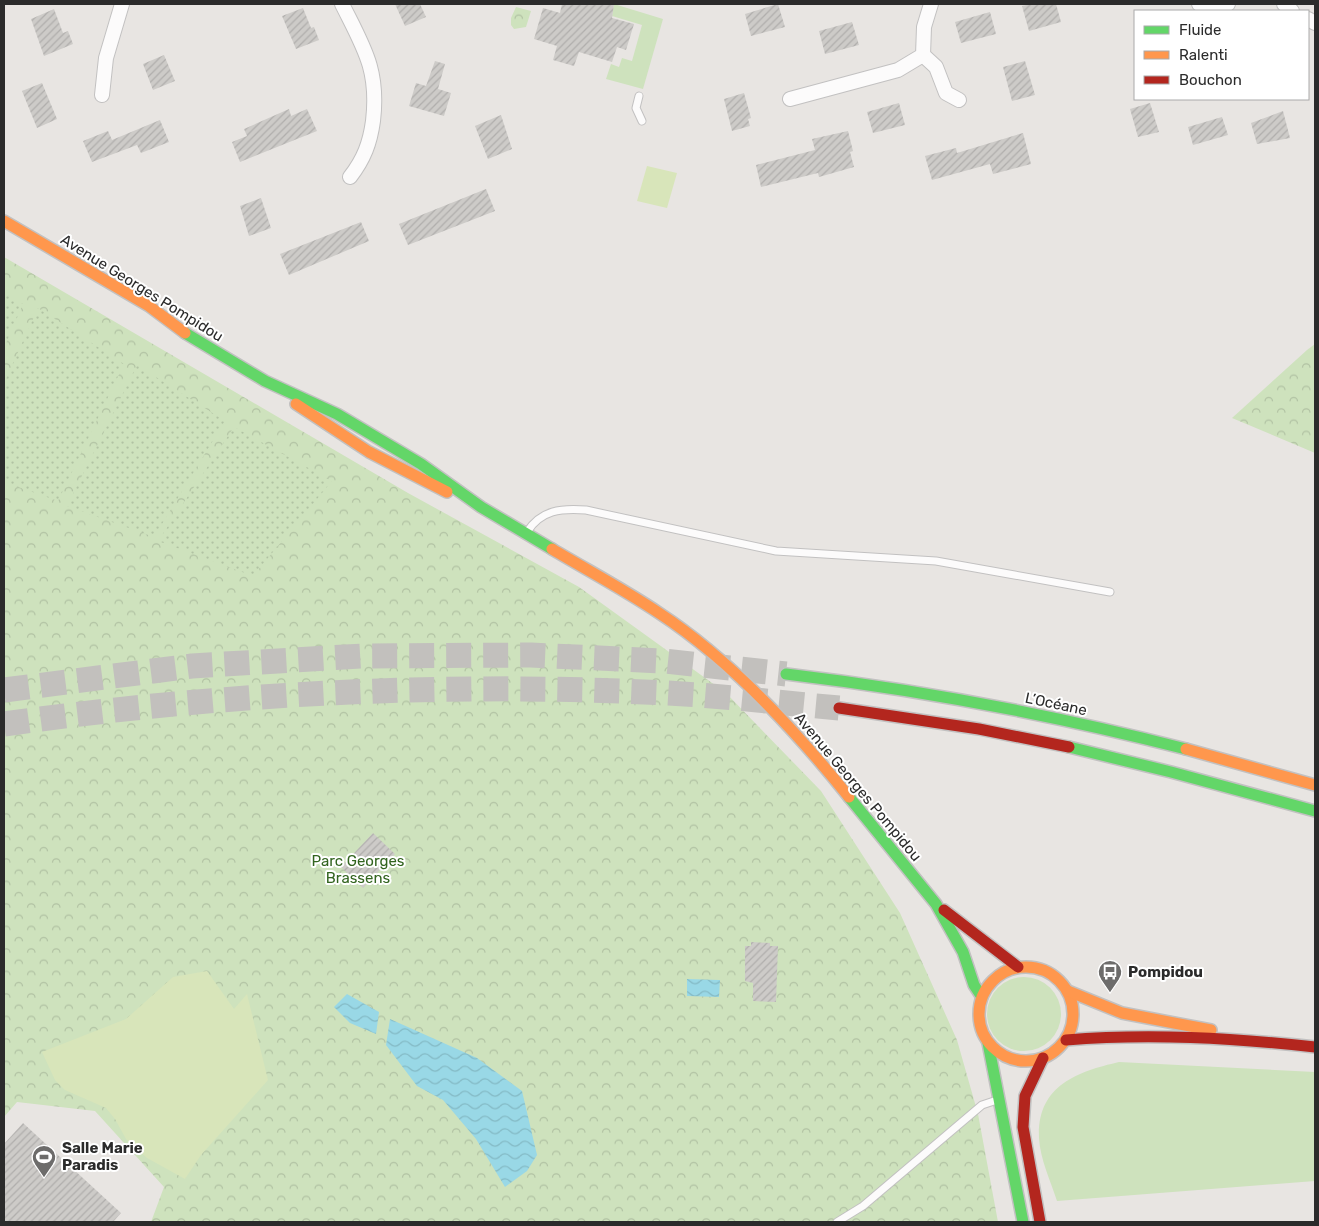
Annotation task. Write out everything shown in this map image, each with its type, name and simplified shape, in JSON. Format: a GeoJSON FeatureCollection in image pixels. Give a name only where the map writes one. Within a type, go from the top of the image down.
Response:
{"type":"FeatureCollection","features":[{"type":"Feature","properties":{"kind":"main road","name":"Avenue Georges Pompidou"},"geometry":{"type":"LineString","coordinates":[[4,221],[149,306],[190,337],[265,381],[337,414],[420,464],[481,507]]}},
{"type":"Feature","properties":{"kind":"main road","name":"Avenue Georges Pompidou"},"geometry":{"type":"LineString","coordinates":[[265,381],[328,428],[411,477],[481,507],[526,532],[660,613],[698,643],[761,698],[815,755],[936,904],[963,952],[974,985],[982,997]]}},
{"type":"Feature","properties":{"kind":"main road","name":"L’Océane"},"geometry":{"type":"LineString","coordinates":[[786,674],[887,687],[1027,712],[1192,751],[1315,785]]}},
{"type":"Feature","properties":{"kind":"main road"},"geometry":{"type":"LineString","coordinates":[[839,708],[956,724],[1026,738],[1160,768],[1315,811]]}},
{"type":"Feature","properties":{"kind":"main road","name":"Avenue Georges Pompidou"},"geometry":{"type":"LineString","coordinates":[[936,904],[1018,967]]}},
{"type":"Feature","properties":{"kind":"main road"},"geometry":{"type":"LineString","coordinates":[[988,1043],[1011,1058],[1027,1061],[1043,1058],[1056,1050],[1066,1040],[1074,1016],[1068,992],[1057,978],[1044,970],[1018,967],[996,977],[982,997],[979,1021],[988,1043],[997,1100],[1020,1196],[1023,1222]]}},
{"type":"Feature","properties":{"kind":"main road"},"geometry":{"type":"LineString","coordinates":[[1068,992],[1122,1012],[1259,1041]]}},
{"type":"Feature","properties":{"kind":"main road"},"geometry":{"type":"LineString","coordinates":[[1066,1040],[1101,1036],[1259,1041],[1315,1047]]}},
{"type":"Feature","properties":{"kind":"main road"},"geometry":{"type":"LineString","coordinates":[[1040,1222],[1023,1127],[1025,1096],[1043,1058]]}},
{"type":"Feature","properties":{"kind":"street"},"geometry":{"type":"LineString","coordinates":[[102,95],[106,58],[122,4]]}},
{"type":"Feature","properties":{"kind":"street"},"geometry":{"type":"LineString","coordinates":[[342,4],[368,58],[376,96],[369,145],[362,160],[350,177]]}},
{"type":"Feature","properties":{"kind":"street"},"geometry":{"type":"LineString","coordinates":[[930,4],[924,26],[923,55],[936,67],[946,93],[959,100]]}},
{"type":"Feature","properties":{"kind":"street"},"geometry":{"type":"LineString","coordinates":[[1199,4],[1213,6],[1228,4]]}},
{"type":"Feature","properties":{"kind":"street"},"geometry":{"type":"LineString","coordinates":[[790,99],[898,70],[923,55]]}},
{"type":"Feature","properties":{"kind":"lane"},"geometry":{"type":"LineString","coordinates":[[639,96],[636,108],[642,121]]}},
{"type":"Feature","properties":{"kind":"lane"},"geometry":{"type":"LineString","coordinates":[[526,532],[542,515],[565,508],[776,551],[936,562],[1110,592]]}},
{"type":"Feature","properties":{"kind":"lane"},"geometry":{"type":"LineString","coordinates":[[837,1222],[863,1206],[982,1105],[997,1100]]}},
{"type":"Feature","properties":{"kind":"green space"},"geometry":{"type":"Polygon","coordinates":[[[614,4],[663,19],[643,89],[606,79],[611,64],[619,67],[622,58],[632,61],[642,25],[612,16],[614,4]]]}},
{"type":"Feature","properties":{"kind":"green space"},"geometry":{"type":"Polygon","coordinates":[[[516,7],[531,11],[526,27],[514,29],[511,25],[511,18],[516,7]]]}},
{"type":"Feature","properties":{"kind":"green space"},"geometry":{"type":"Polygon","coordinates":[[[647,166],[677,173],[667,208],[637,201],[647,166]]]}},
{"type":"Feature","properties":{"kind":"green space","name":"Parc Georges Brassens"},"geometry":{"type":"Polygon","coordinates":[[[4,257],[408,493],[579,587],[726,693],[821,791],[900,913],[957,1040],[978,1114],[998,1222],[151,1222],[164,1187],[95,1111],[17,1102],[4,1117],[4,257]]]}},
{"type":"Feature","properties":{"kind":"green space"},"geometry":{"type":"Polygon","coordinates":[[[4,293],[23,304],[4,348],[4,293]]]}},
{"type":"Feature","properties":{"kind":"green space"},"geometry":{"type":"Polygon","coordinates":[[[38,308],[124,364],[58,501],[4,482],[4,383],[38,308]]]}},
{"type":"Feature","properties":{"kind":"green space"},"geometry":{"type":"Polygon","coordinates":[[[1315,344],[1315,453],[1232,418],[1307,350],[1315,344]]]}},
{"type":"Feature","properties":{"kind":"green space"},"geometry":{"type":"Polygon","coordinates":[[[137,365],[225,421],[154,537],[67,506],[137,365]]]}},
{"type":"Feature","properties":{"kind":"green space"},"geometry":{"type":"Polygon","coordinates":[[[234,427],[332,481],[253,576],[158,541],[234,427]]]}},
{"type":"Feature","properties":{"kind":"green space"},"geometry":{"type":"Polygon","coordinates":[[[207,971],[234,1009],[247,994],[268,1080],[201,1155],[185,1179],[147,1158],[126,1139],[115,1119],[106,1108],[65,1090],[55,1080],[42,1052],[126,1019],[173,977],[207,971]]]}},
{"type":"Feature","properties":{"kind":"green space"},"geometry":{"type":"Polygon","coordinates":[[[1024,977],[1045,983],[1055,993],[1061,1014],[1055,1035],[1045,1045],[1024,1051],[1003,1045],[993,1035],[987,1014],[993,993],[1003,983],[1024,977]]]}},
{"type":"Feature","properties":{"kind":"green space"},"geometry":{"type":"Polygon","coordinates":[[[1119,1062],[1315,1072],[1315,1181],[1057,1201],[1040,1146],[1040,1120],[1045,1106],[1052,1094],[1062,1084],[1088,1071],[1119,1062]]]}},
{"type":"Feature","properties":{"kind":"water"},"geometry":{"type":"Polygon","coordinates":[[[687,979],[720,980],[719,997],[687,996],[687,979]]]}},
{"type":"Feature","properties":{"kind":"water"},"geometry":{"type":"Polygon","coordinates":[[[347,994],[379,1012],[376,1034],[350,1023],[334,1007],[347,994]]]}},
{"type":"Feature","properties":{"kind":"water"},"geometry":{"type":"Polygon","coordinates":[[[390,1019],[477,1058],[522,1091],[537,1155],[527,1171],[505,1187],[476,1139],[443,1100],[417,1086],[386,1045],[390,1019]]]}},
{"type":"Feature","properties":{"kind":"building"},"geometry":{"type":"Polygon","coordinates":[[[395,4],[420,4],[426,17],[405,26],[395,4]]]}},
{"type":"Feature","properties":{"kind":"building"},"geometry":{"type":"Polygon","coordinates":[[[562,4],[614,4],[612,18],[634,24],[626,50],[617,47],[612,62],[579,52],[574,66],[553,60],[557,46],[534,39],[543,8],[560,13],[562,4]]]}},
{"type":"Feature","properties":{"kind":"building"},"geometry":{"type":"Polygon","coordinates":[[[778,4],[785,27],[751,36],[745,14],[778,4]]]}},
{"type":"Feature","properties":{"kind":"building"},"geometry":{"type":"Polygon","coordinates":[[[1056,4],[1061,22],[1029,31],[1022,6],[1056,4]]]}},
{"type":"Feature","properties":{"kind":"building"},"geometry":{"type":"Polygon","coordinates":[[[303,8],[311,28],[314,27],[319,40],[296,49],[282,16],[303,8]]]}},
{"type":"Feature","properties":{"kind":"building"},"geometry":{"type":"Polygon","coordinates":[[[54,9],[63,33],[68,31],[73,44],[44,56],[31,19],[54,9]]]}},
{"type":"Feature","properties":{"kind":"building"},"geometry":{"type":"Polygon","coordinates":[[[990,12],[996,34],[961,43],[955,22],[990,12]]]}},
{"type":"Feature","properties":{"kind":"building"},"geometry":{"type":"Polygon","coordinates":[[[852,22],[859,45],[825,54],[819,31],[852,22]]]}},
{"type":"Feature","properties":{"kind":"building"},"geometry":{"type":"Polygon","coordinates":[[[164,55],[175,81],[153,90],[143,64],[164,55]]]}},
{"type":"Feature","properties":{"kind":"building"},"geometry":{"type":"Polygon","coordinates":[[[435,61],[445,64],[438,89],[451,93],[444,116],[409,106],[416,83],[426,86],[435,61]]]}},
{"type":"Feature","properties":{"kind":"building"},"geometry":{"type":"Polygon","coordinates":[[[1025,61],[1035,95],[1012,101],[1003,67],[1025,61]]]}},
{"type":"Feature","properties":{"kind":"building"},"geometry":{"type":"Polygon","coordinates":[[[42,83],[57,119],[37,128],[22,91],[42,83]]]}},
{"type":"Feature","properties":{"kind":"building"},"geometry":{"type":"Polygon","coordinates":[[[744,93],[751,118],[748,119],[750,126],[732,131],[724,99],[744,93]]]}},
{"type":"Feature","properties":{"kind":"building"},"geometry":{"type":"Polygon","coordinates":[[[899,103],[905,125],[873,133],[867,112],[899,103]]]}},
{"type":"Feature","properties":{"kind":"building"},"geometry":{"type":"Polygon","coordinates":[[[1150,103],[1159,132],[1138,137],[1130,109],[1150,103]]]}},
{"type":"Feature","properties":{"kind":"building"},"geometry":{"type":"Polygon","coordinates":[[[289,109],[291,116],[307,109],[317,131],[240,162],[232,142],[247,136],[244,129],[289,109]]]}},
{"type":"Feature","properties":{"kind":"building"},"geometry":{"type":"Polygon","coordinates":[[[1283,111],[1290,138],[1257,144],[1251,123],[1283,111]]]}},
{"type":"Feature","properties":{"kind":"building"},"geometry":{"type":"Polygon","coordinates":[[[501,115],[512,149],[488,159],[475,126],[501,115]]]}},
{"type":"Feature","properties":{"kind":"building"},"geometry":{"type":"Polygon","coordinates":[[[1222,117],[1228,135],[1193,145],[1188,127],[1222,117]]]}},
{"type":"Feature","properties":{"kind":"building"},"geometry":{"type":"Polygon","coordinates":[[[160,120],[169,142],[141,153],[137,145],[92,162],[83,141],[108,131],[112,140],[160,120]]]}},
{"type":"Feature","properties":{"kind":"building"},"geometry":{"type":"Polygon","coordinates":[[[848,131],[853,151],[850,152],[854,167],[819,177],[818,173],[761,187],[756,165],[815,150],[812,139],[848,131]]]}},
{"type":"Feature","properties":{"kind":"building"},"geometry":{"type":"Polygon","coordinates":[[[1023,133],[1031,164],[993,174],[990,164],[932,180],[925,156],[956,148],[957,153],[1023,133]]]}},
{"type":"Feature","properties":{"kind":"building"},"geometry":{"type":"Polygon","coordinates":[[[486,189],[495,211],[408,245],[399,224],[486,189]]]}},
{"type":"Feature","properties":{"kind":"building"},"geometry":{"type":"Polygon","coordinates":[[[261,198],[271,228],[249,236],[240,206],[261,198]]]}},
{"type":"Feature","properties":{"kind":"building"},"geometry":{"type":"Polygon","coordinates":[[[361,222],[369,241],[289,275],[280,254],[361,222]]]}},
{"type":"Feature","properties":{"kind":"building"},"geometry":{"type":"Polygon","coordinates":[[[373,833],[395,854],[363,888],[341,867],[373,833]]]}},
{"type":"Feature","properties":{"kind":"building"},"geometry":{"type":"Polygon","coordinates":[[[751,942],[770,943],[770,946],[778,946],[776,1002],[753,1001],[753,983],[745,981],[745,946],[751,946],[751,942]]]}},
{"type":"Feature","properties":{"kind":"building","name":"Salle Marie Paradis"},"geometry":{"type":"Polygon","coordinates":[[[23,1123],[121,1213],[113,1222],[4,1222],[4,1144],[23,1123]]]}},
{"type":"Feature","properties":{"kind":"tunnel"},"geometry":{"type":"LineString","coordinates":[[4,690],[192,666],[362,656],[531,655],[664,661],[786,674]]}},
{"type":"Feature","properties":{"kind":"tunnel"},"geometry":{"type":"LineString","coordinates":[[4,724],[86,713],[251,698],[417,690],[501,689],[667,693],[839,708]]}},
{"type":"Feature","properties":{"kind":"traffic: fast"},"geometry":{"type":"LineString","coordinates":[[185,333],[265,381],[337,414],[421,464],[481,507],[552,549]]}},
{"type":"Feature","properties":{"kind":"traffic: fast"},"geometry":{"type":"LineString","coordinates":[[786,674],[837,680],[987,705],[1087,725],[1186,749]]}},
{"type":"Feature","properties":{"kind":"traffic: fast"},"geometry":{"type":"LineString","coordinates":[[1069,747],[1315,811]]}},
{"type":"Feature","properties":{"kind":"traffic: fast"},"geometry":{"type":"LineString","coordinates":[[849,797],[936,904],[963,952],[974,985],[982,997]]}},
{"type":"Feature","properties":{"kind":"traffic: fast"},"geometry":{"type":"LineString","coordinates":[[988,1043],[1023,1222]]}},
{"type":"Feature","properties":{"kind":"traffic: slow"},"geometry":{"type":"LineString","coordinates":[[4,221],[149,306],[185,333]]}},
{"type":"Feature","properties":{"kind":"traffic: slow"},"geometry":{"type":"LineString","coordinates":[[296,404],[369,452],[447,492]]}},
{"type":"Feature","properties":{"kind":"traffic: slow"},"geometry":{"type":"LineString","coordinates":[[552,549],[646,605],[712,652],[785,722],[849,797]]}},
{"type":"Feature","properties":{"kind":"traffic: slow"},"geometry":{"type":"LineString","coordinates":[[1186,749],[1315,785]]}},
{"type":"Feature","properties":{"kind":"traffic: slow"},"geometry":{"type":"LineString","coordinates":[[1017,967],[1035,967],[1060,980],[1070,996],[1073,1014],[1070,1032],[1060,1048],[1035,1061],[1017,1061],[992,1048],[979,1023],[979,1005],[992,980],[1017,967]]}},
{"type":"Feature","properties":{"kind":"traffic: slow"},"geometry":{"type":"LineString","coordinates":[[1068,991],[1122,1013],[1211,1030]]}},
{"type":"Feature","properties":{"kind":"traffic: jam"},"geometry":{"type":"LineString","coordinates":[[839,708],[979,729],[1069,747]]}},
{"type":"Feature","properties":{"kind":"traffic: jam"},"geometry":{"type":"LineString","coordinates":[[944,910],[1018,967]]}},
{"type":"Feature","properties":{"kind":"traffic: jam"},"geometry":{"type":"LineString","coordinates":[[1066,1040],[1160,1037],[1253,1041],[1315,1047]]}},
{"type":"Feature","properties":{"kind":"traffic: jam"},"geometry":{"type":"LineString","coordinates":[[1040,1222],[1023,1127],[1025,1096],[1043,1058]]}},
{"type":"Feature","properties":{"kind":"place","name":"Pompidou"},"geometry":{"type":"Point","coordinates":[1110,993]}},
{"type":"Feature","properties":{"kind":"place","name":"Salle Marie Paradis"},"geometry":{"type":"Point","coordinates":[44,1178]}}]}
